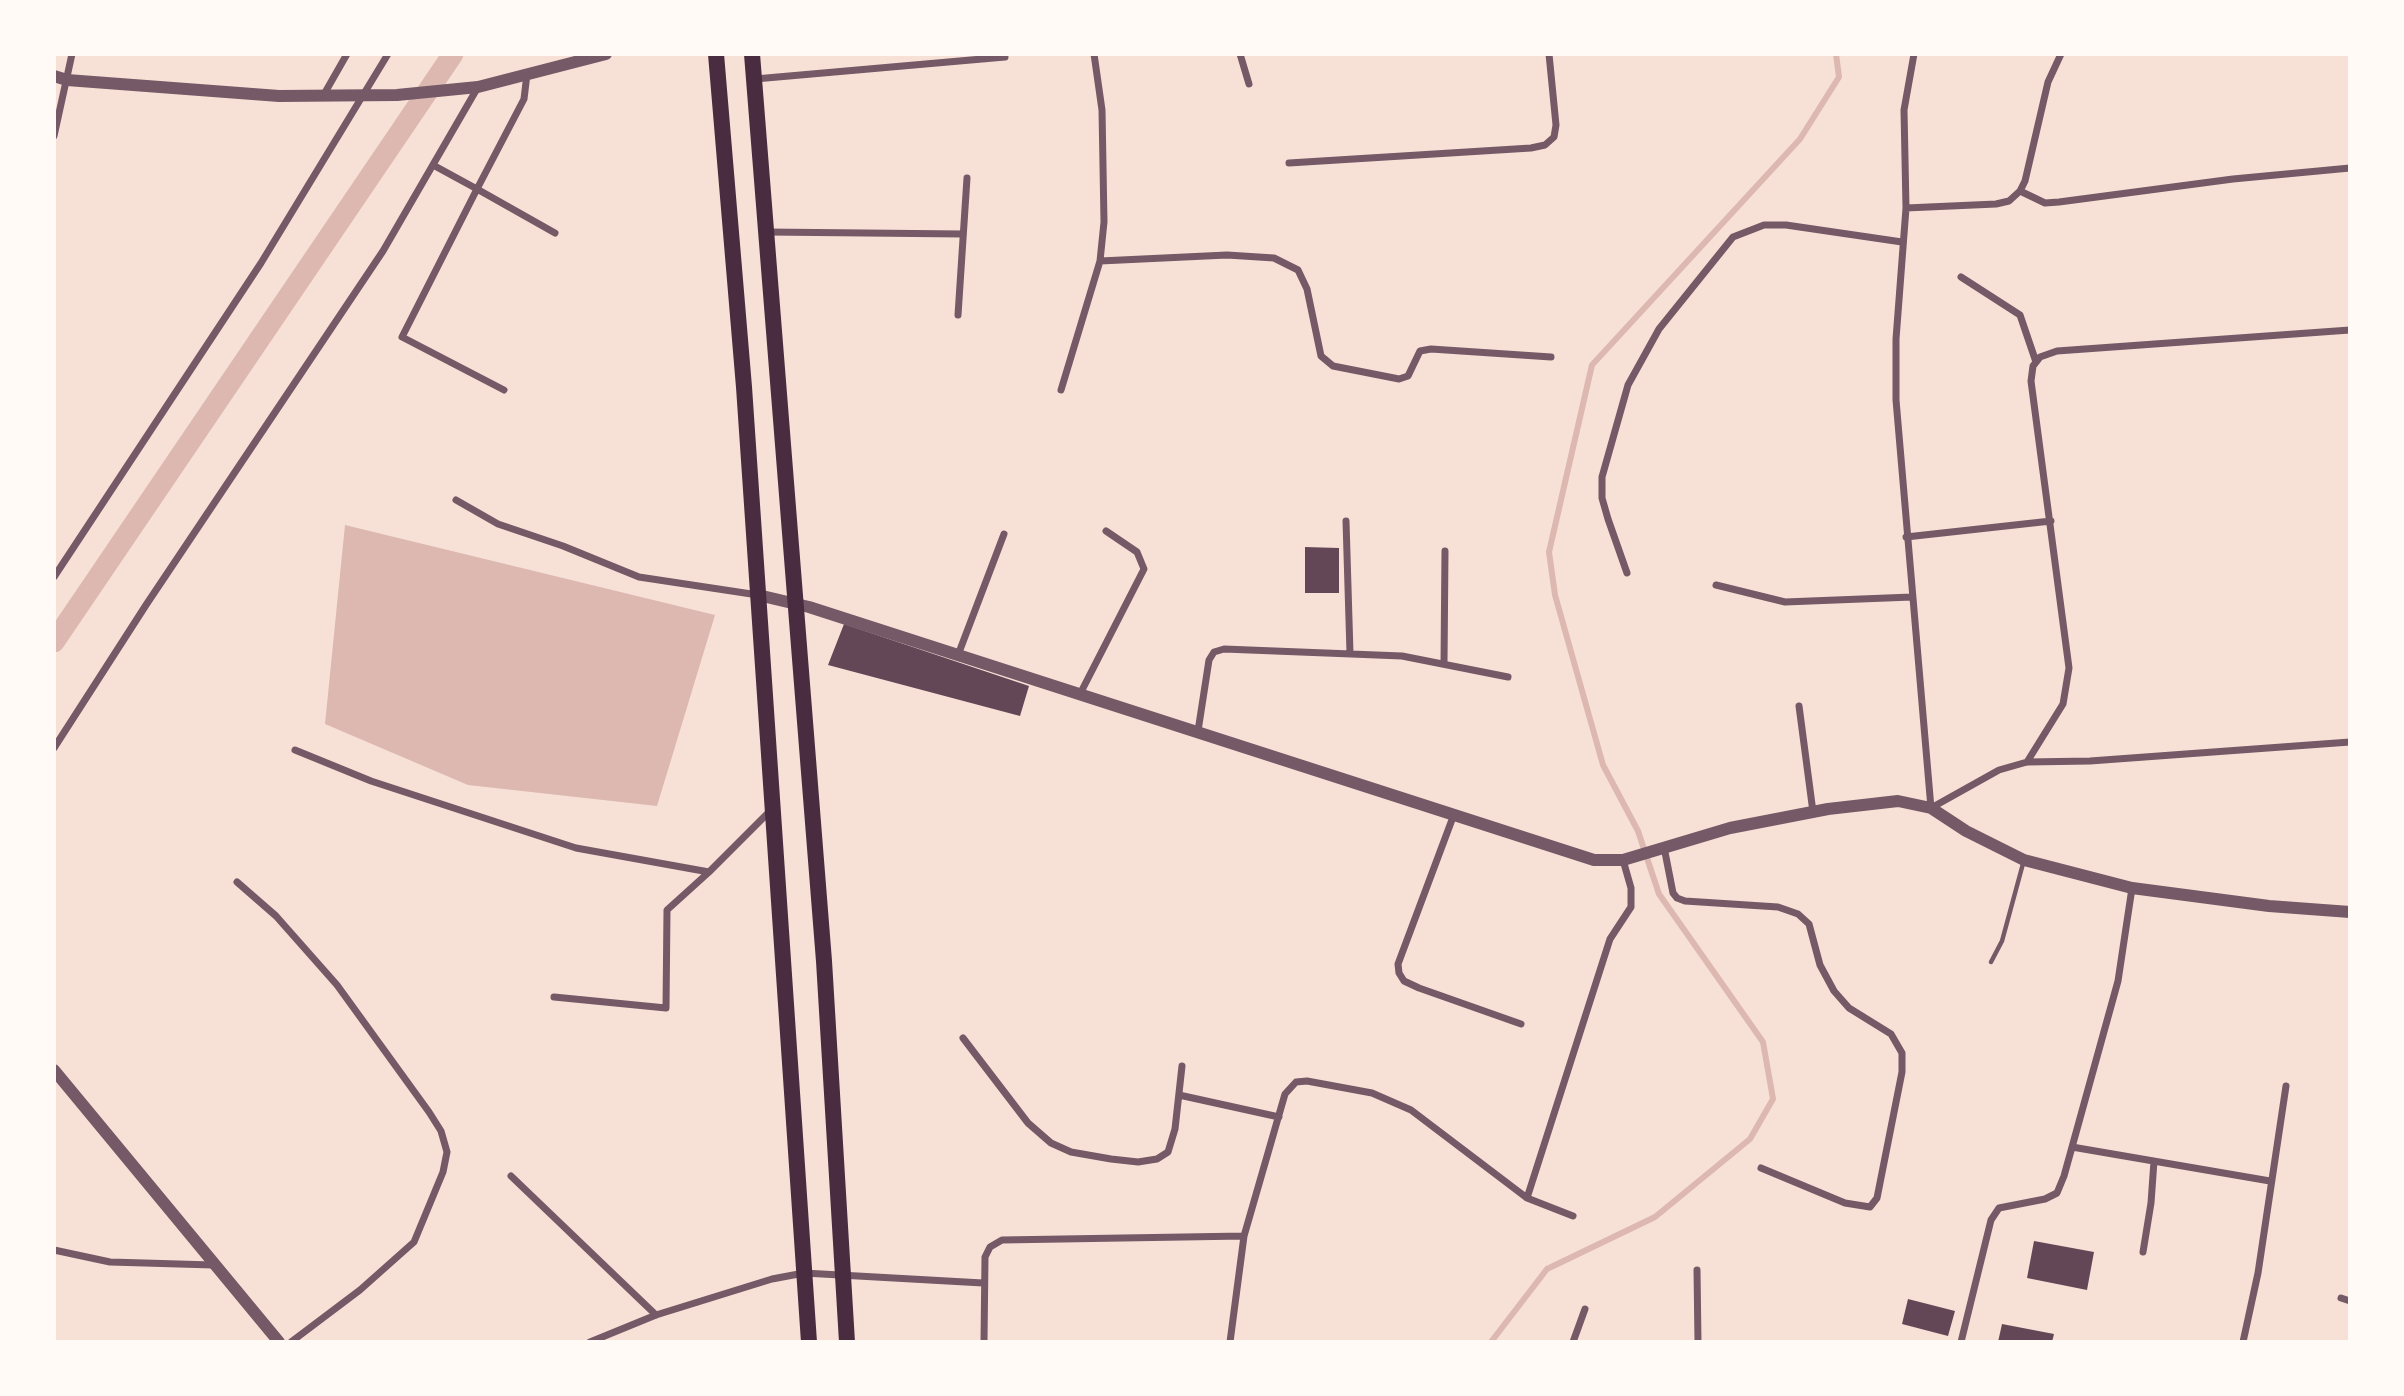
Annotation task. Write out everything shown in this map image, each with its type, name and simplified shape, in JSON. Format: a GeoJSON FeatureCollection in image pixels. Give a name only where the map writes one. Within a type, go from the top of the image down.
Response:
{"type":"FeatureCollection","features":[{"type":"Feature","properties":{"kind":"main road"},"geometry":{"type":"LineString","coordinates":[[716,54],[731,216],[809,1342]]}},
{"type":"Feature","properties":{"kind":"main road"},"geometry":{"type":"LineString","coordinates":[[752,54],[824,961],[847,1342]]}},
{"type":"Feature","properties":{"kind":"street"},"geometry":{"type":"LineString","coordinates":[[54,135],[72,54]]}},
{"type":"Feature","properties":{"kind":"street"},"geometry":{"type":"LineString","coordinates":[[323,97],[347,54]]}},
{"type":"Feature","properties":{"kind":"street"},"geometry":{"type":"LineString","coordinates":[[54,577],[261,263],[388,54]]}},
{"type":"Feature","properties":{"kind":"street"},"geometry":{"type":"LineString","coordinates":[[54,76],[67,80],[323,97],[397,95],[478,87],[606,54]]}},
{"type":"Feature","properties":{"kind":"street"},"geometry":{"type":"LineString","coordinates":[[1061,390],[1100,261],[1104,222],[1102,110],[1094,54]]}},
{"type":"Feature","properties":{"kind":"street"},"geometry":{"type":"LineString","coordinates":[[1240,54],[1249,84]]}},
{"type":"Feature","properties":{"kind":"street"},"geometry":{"type":"LineString","coordinates":[[1289,163],[1545,145],[1554,137],[1556,125],[1549,54]]}},
{"type":"Feature","properties":{"kind":"street"},"geometry":{"type":"LineString","coordinates":[[1914,54],[1904,110],[1906,208],[1896,339],[1896,400],[1931,808]]}},
{"type":"Feature","properties":{"kind":"street"},"geometry":{"type":"LineString","coordinates":[[1906,208],[1996,204],[2009,201],[2020,191],[2048,82],[2061,54]]}},
{"type":"Feature","properties":{"kind":"street"},"geometry":{"type":"LineString","coordinates":[[754,79],[1005,57]]}},
{"type":"Feature","properties":{"kind":"street"},"geometry":{"type":"LineString","coordinates":[[504,390],[402,337],[524,99],[527,74]]}},
{"type":"Feature","properties":{"kind":"street"},"geometry":{"type":"LineString","coordinates":[[54,748],[146,605],[383,251],[478,87]]}},
{"type":"Feature","properties":{"kind":"street"},"geometry":{"type":"LineString","coordinates":[[433,165],[555,233]]}},
{"type":"Feature","properties":{"kind":"street"},"geometry":{"type":"LineString","coordinates":[[2020,191],[2045,203],[2233,179],[2350,168]]}},
{"type":"Feature","properties":{"kind":"street"},"geometry":{"type":"LineString","coordinates":[[958,315],[967,178]]}},
{"type":"Feature","properties":{"kind":"street"},"geometry":{"type":"LineString","coordinates":[[1627,573],[1602,498],[1602,477],[1628,385],[1659,330],[1733,237],[1764,225],[1786,225],[1902,242]]}},
{"type":"Feature","properties":{"kind":"street"},"geometry":{"type":"LineString","coordinates":[[767,232],[963,234]]}},
{"type":"Feature","properties":{"kind":"street"},"geometry":{"type":"LineString","coordinates":[[1100,261],[1227,255],[1274,258],[1298,270],[1307,289],[1321,356],[1333,366],[1399,379],[1408,376],[1413,370],[1420,351],[1431,349],[1551,357]]}},
{"type":"Feature","properties":{"kind":"street"},"geometry":{"type":"LineString","coordinates":[[1961,277],[2020,315],[2036,362]]}},
{"type":"Feature","properties":{"kind":"street"},"geometry":{"type":"LineString","coordinates":[[2027,761],[2063,704],[2068,688],[2069,668],[2031,381],[2036,362],[2040,357],[2057,351],[2350,330]]}},
{"type":"Feature","properties":{"kind":"street"},"geometry":{"type":"LineString","coordinates":[[456,500],[498,524],[563,546],[639,577],[797,604],[1198,731],[1453,817],[1594,860],[1628,858],[1730,828],[1813,812],[1898,802],[1931,808],[1966,831],[2024,860],[2132,888],[2269,906],[2350,912]]}},
{"type":"Feature","properties":{"kind":"street"},"geometry":{"type":"LineString","coordinates":[[1346,521],[1350,653]]}},
{"type":"Feature","properties":{"kind":"street"},"geometry":{"type":"LineString","coordinates":[[1906,537],[2051,521]]}},
{"type":"Feature","properties":{"kind":"street"},"geometry":{"type":"LineString","coordinates":[[1080,694],[1144,569],[1137,552],[1107,531]]}},
{"type":"Feature","properties":{"kind":"street"},"geometry":{"type":"LineString","coordinates":[[958,655],[1004,534]]}},
{"type":"Feature","properties":{"kind":"street"},"geometry":{"type":"LineString","coordinates":[[1444,664],[1446,551]]}},
{"type":"Feature","properties":{"kind":"street"},"geometry":{"type":"LineString","coordinates":[[1716,586],[1785,602],[1912,597]]}},
{"type":"Feature","properties":{"kind":"street"},"geometry":{"type":"LineString","coordinates":[[1198,731],[1209,660],[1214,652],[1236,649],[1402,656],[1508,677]]}},
{"type":"Feature","properties":{"kind":"street"},"geometry":{"type":"LineString","coordinates":[[1799,706],[1813,812]]}},
{"type":"Feature","properties":{"kind":"street"},"geometry":{"type":"LineString","coordinates":[[1931,808],[1999,770],[2027,761],[2090,761],[2350,742]]}},
{"type":"Feature","properties":{"kind":"street"},"geometry":{"type":"LineString","coordinates":[[295,750],[371,782],[576,848],[709,872]]}},
{"type":"Feature","properties":{"kind":"street"},"geometry":{"type":"LineString","coordinates":[[554,997],[666,1008],[667,910],[772,808]]}},
{"type":"Feature","properties":{"kind":"street"},"geometry":{"type":"LineString","coordinates":[[1453,817],[1398,964],[1399,973],[1404,981],[1419,988],[1521,1024]]}},
{"type":"Feature","properties":{"kind":"street"},"geometry":{"type":"LineString","coordinates":[[1660,849],[1677,898],[1685,901],[1778,907],[1798,914],[1809,924],[1820,965],[1834,991],[1849,1008],[1891,1034],[1902,1053],[1902,1072],[1877,1198],[1870,1208],[1845,1203],[1761,1168]]}},
{"type":"Feature","properties":{"kind":"street"},"geometry":{"type":"LineString","coordinates":[[1527,1198],[1610,939],[1631,908],[1628,858]]}},
{"type":"Feature","properties":{"kind":"street"},"geometry":{"type":"LineString","coordinates":[[237,882],[283,923],[337,985],[429,1112],[441,1131],[447,1152],[443,1172],[414,1242],[360,1290],[290,1342]]}},
{"type":"Feature","properties":{"kind":"street"},"geometry":{"type":"LineString","coordinates":[[1961,1342],[1991,1220],[2000,1208],[2045,1199],[2057,1193],[2118,981],[2132,888]]}},
{"type":"Feature","properties":{"kind":"street"},"geometry":{"type":"LineString","coordinates":[[963,1038],[1028,1123],[1051,1143],[1071,1152],[1138,1162],[1157,1159],[1168,1152],[1182,1066]]}},
{"type":"Feature","properties":{"kind":"street"},"geometry":{"type":"LineString","coordinates":[[54,1070],[279,1342]]}},
{"type":"Feature","properties":{"kind":"street"},"geometry":{"type":"LineString","coordinates":[[1230,1342],[1244,1236],[1285,1094],[1296,1082],[1307,1081],[1372,1093],[1411,1110],[1527,1198],[1573,1216]]}},
{"type":"Feature","properties":{"kind":"street"},"geometry":{"type":"LineString","coordinates":[[2244,1342],[2258,1273],[2270,1181],[2287,1086]]}},
{"type":"Feature","properties":{"kind":"street"},"geometry":{"type":"LineString","coordinates":[[1179,1095],[1279,1117]]}},
{"type":"Feature","properties":{"kind":"street"},"geometry":{"type":"LineString","coordinates":[[2072,1147],[2270,1181]]}},
{"type":"Feature","properties":{"kind":"street"},"geometry":{"type":"LineString","coordinates":[[2143,1252],[2154,1161]]}},
{"type":"Feature","properties":{"kind":"street"},"geometry":{"type":"LineString","coordinates":[[511,1176],[656,1315]]}},
{"type":"Feature","properties":{"kind":"street"},"geometry":{"type":"LineString","coordinates":[[984,1342],[985,1257],[990,1247],[1002,1240],[1244,1236]]}},
{"type":"Feature","properties":{"kind":"street"},"geometry":{"type":"LineString","coordinates":[[54,1250],[110,1262],[215,1265]]}},
{"type":"Feature","properties":{"kind":"street"},"geometry":{"type":"LineString","coordinates":[[1697,1270],[1698,1342]]}},
{"type":"Feature","properties":{"kind":"street"},"geometry":{"type":"LineString","coordinates":[[590,1342],[656,1315],[772,1279],[804,1273],[983,1283]]}},
{"type":"Feature","properties":{"kind":"street"},"geometry":{"type":"LineString","coordinates":[[1573,1342],[1585,1308]]}},
{"type":"Feature","properties":{"kind":"lane"},"geometry":{"type":"LineString","coordinates":[[1991,962],[2002,942],[2024,860]]}},
{"type":"Feature","properties":{"kind":"shaded area"},"geometry":{"type":"Polygon","coordinates":[[[345,525],[715,615],[657,806],[468,785],[325,724],[345,525]]]}},
{"type":"Feature","properties":{"kind":"building"},"geometry":{"type":"Polygon","coordinates":[[[1305,547],[1339,548],[1339,593],[1305,593],[1305,547]]]}},
{"type":"Feature","properties":{"kind":"building"},"geometry":{"type":"Polygon","coordinates":[[[844,624],[1029,686],[1020,716],[828,665],[844,624]]]}},
{"type":"Feature","properties":{"kind":"building"},"geometry":{"type":"Polygon","coordinates":[[[2034,1241],[2094,1252],[2087,1290],[2027,1278],[2034,1241]]]}},
{"type":"Feature","properties":{"kind":"building"},"geometry":{"type":"Polygon","coordinates":[[[1908,1299],[1955,1311],[1948,1336],[1902,1324],[1908,1299]]]}},
{"type":"Feature","properties":{"kind":"building"},"geometry":{"type":"Polygon","coordinates":[[[2002,1324],[2054,1334],[2052,1342],[1998,1342],[2002,1324]]]}},
{"type":"Feature","properties":{"kind":"waterway"},"geometry":{"type":"LineString","coordinates":[[54,642],[453,54]]}},
{"type":"Feature","properties":{"kind":"waterway"},"geometry":{"type":"LineString","coordinates":[[1491,1342],[1547,1269],[1655,1217],[1750,1139],[1773,1099],[1763,1042],[1659,894],[1638,831],[1603,765],[1555,595],[1549,552],[1592,365],[1800,139],[1839,77],[1836,54]]}}]}
